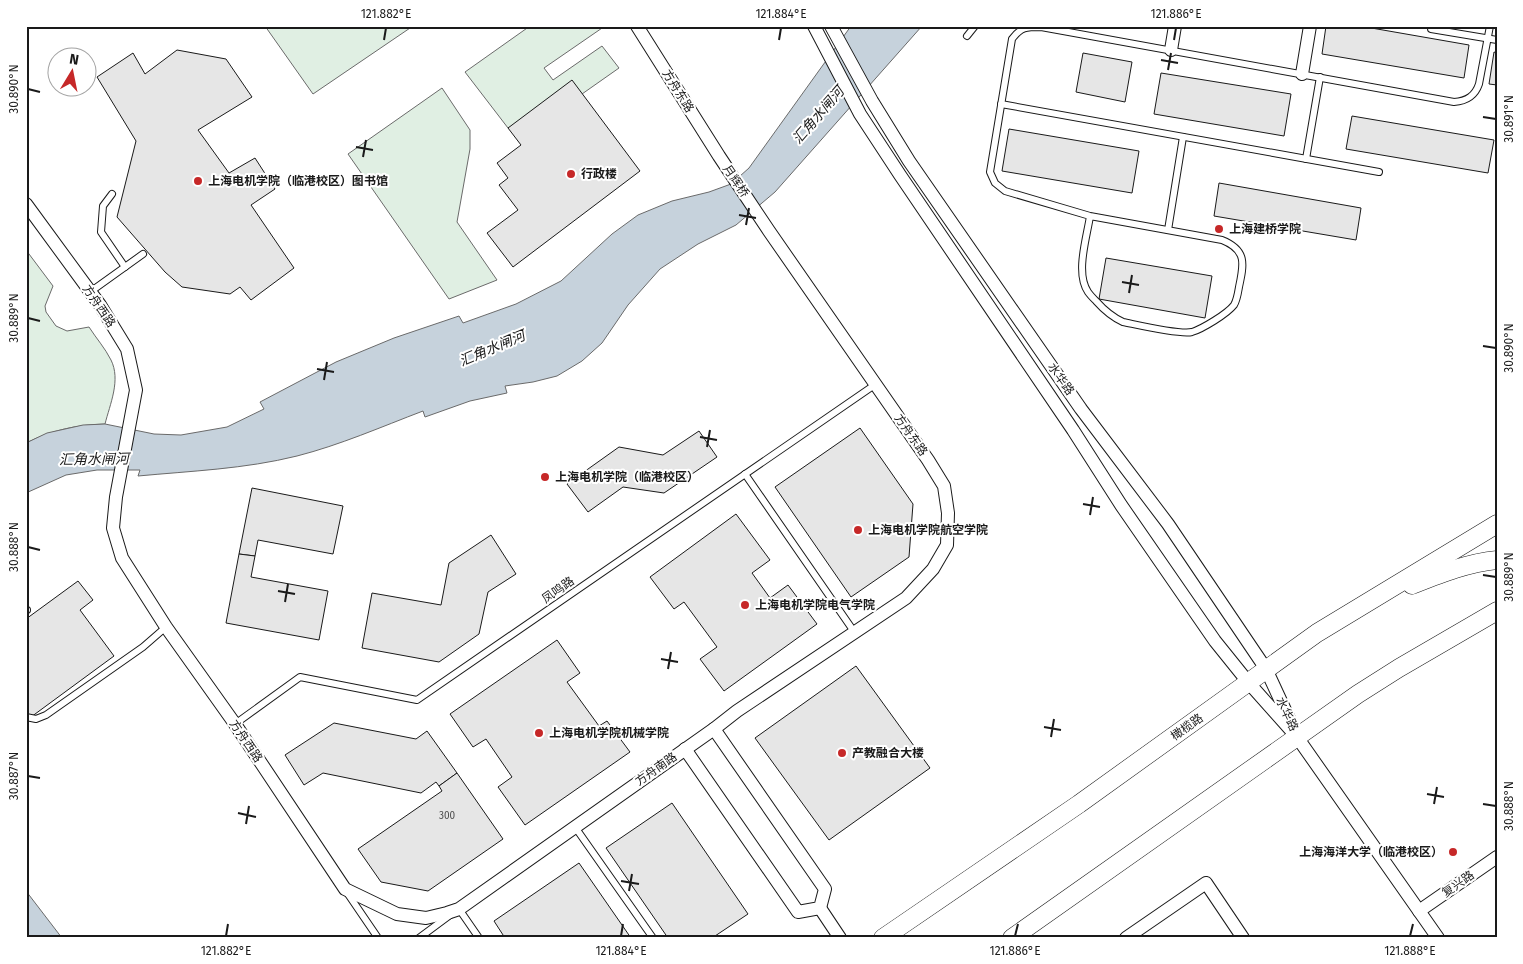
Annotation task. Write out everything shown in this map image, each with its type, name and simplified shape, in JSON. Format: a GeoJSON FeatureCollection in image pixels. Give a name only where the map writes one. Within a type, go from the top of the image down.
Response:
{"type":"FeatureCollection","features":[{"type":"Feature","properties":{"kind":"main road","name":"橄榄路"},"geometry":{"type":"LineString","coordinates":[[883,938],[1079,804],[1317,633],[1497,524]]}},
{"type":"Feature","properties":{"kind":"main road"},"geometry":{"type":"LineString","coordinates":[[1374,599],[1458,567],[1497,560]]}},
{"type":"Feature","properties":{"kind":"main road"},"geometry":{"type":"LineString","coordinates":[[1012,938],[1358,694],[1497,611]]}},
{"type":"Feature","properties":{"kind":"street","name":"方舟东路"},"geometry":{"type":"LineString","coordinates":[[637,26],[719,156]]}},
{"type":"Feature","properties":{"kind":"street","name":"水华路"},"geometry":{"type":"LineString","coordinates":[[814,26],[860,114],[1074,430],[1126,513],[1215,641],[1248,682],[1297,737]]}},
{"type":"Feature","properties":{"kind":"street"},"geometry":{"type":"LineString","coordinates":[[1171,50],[1175,26]]}},
{"type":"Feature","properties":{"kind":"street"},"geometry":{"type":"LineString","coordinates":[[1302,74],[1310,26]]}},
{"type":"Feature","properties":{"kind":"street","name":"水华路"},"geometry":{"type":"LineString","coordinates":[[833,31],[914,169],[1082,408],[1168,524],[1266,670],[1297,737]]}},
{"type":"Feature","properties":{"kind":"street","name":"月辉桥"},"geometry":{"type":"LineString","coordinates":[[719,156],[769,231]]}},
{"type":"Feature","properties":{"kind":"street","name":"方舟西路"},"geometry":{"type":"LineString","coordinates":[[26,204],[90,292],[127,349],[136,390],[132,421],[119,481],[113,528],[122,558],[166,627],[235,724],[345,889]]}},
{"type":"Feature","properties":{"kind":"street","name":"方舟东路"},"geometry":{"type":"LineString","coordinates":[[769,231],[876,384],[944,486],[948,513],[948,545],[933,569],[906,598],[855,633]]}},
{"type":"Feature","properties":{"kind":"street","name":"方舟南路"},"geometry":{"type":"LineString","coordinates":[[459,909],[737,711],[855,633]]}},
{"type":"Feature","properties":{"kind":"street"},"geometry":{"type":"LineString","coordinates":[[714,729],[825,889],[820,908],[840,938]]}},
{"type":"Feature","properties":{"kind":"street"},"geometry":{"type":"LineString","coordinates":[[1297,737],[1438,938]]}},
{"type":"Feature","properties":{"kind":"street"},"geometry":{"type":"LineString","coordinates":[[685,749],[798,912],[820,908]]}},
{"type":"Feature","properties":{"kind":"street","name":"复兴路"},"geometry":{"type":"LineString","coordinates":[[1419,911],[1497,857]]}},
{"type":"Feature","properties":{"kind":"street"},"geometry":{"type":"LineString","coordinates":[[1126,938],[1206,883],[1243,938]]}},
{"type":"Feature","properties":{"kind":"street"},"geometry":{"type":"LineString","coordinates":[[345,889],[397,914],[426,918],[459,909]]}},
{"type":"Feature","properties":{"kind":"lane"},"geometry":{"type":"LineString","coordinates":[[968,36],[975,26]]}},
{"type":"Feature","properties":{"kind":"lane"},"geometry":{"type":"LineString","coordinates":[[1431,26],[1431,29],[1497,40]]}},
{"type":"Feature","properties":{"kind":"lane"},"geometry":{"type":"LineString","coordinates":[[1090,216],[1082,263],[1084,284],[1087,292],[1103,309],[1116,319],[1123,322],[1190,332],[1218,318],[1234,304],[1243,271],[1243,261],[1241,254],[1230,244],[1222,240],[1090,216],[1005,191],[995,183],[990,172],[1012,39],[1019,31],[1028,27],[1041,27],[1454,102],[1462,101],[1474,94],[1480,84],[1490,26]]}},
{"type":"Feature","properties":{"kind":"lane"},"geometry":{"type":"LineString","coordinates":[[1306,159],[1320,77]]}},
{"type":"Feature","properties":{"kind":"lane"},"geometry":{"type":"LineString","coordinates":[[1001,104],[1379,172]]}},
{"type":"Feature","properties":{"kind":"lane"},"geometry":{"type":"LineString","coordinates":[[1168,230],[1183,137]]}},
{"type":"Feature","properties":{"kind":"lane"},"geometry":{"type":"LineString","coordinates":[[112,194],[103,206],[100,232],[125,267]]}},
{"type":"Feature","properties":{"kind":"lane"},"geometry":{"type":"LineString","coordinates":[[90,292],[143,254]]}},
{"type":"Feature","properties":{"kind":"lane","name":"凤鸣路"},"geometry":{"type":"LineString","coordinates":[[235,724],[300,677],[417,700],[876,384]]}},
{"type":"Feature","properties":{"kind":"lane"},"geometry":{"type":"LineString","coordinates":[[745,474],[855,633]]}},
{"type":"Feature","properties":{"kind":"lane"},"geometry":{"type":"LineString","coordinates":[[26,717],[36,719],[46,715],[143,647],[166,627]]}},
{"type":"Feature","properties":{"kind":"lane"},"geometry":{"type":"LineString","coordinates":[[575,827],[653,938]]}},
{"type":"Feature","properties":{"kind":"lane"},"geometry":{"type":"LineString","coordinates":[[345,889],[378,938]]}},
{"type":"Feature","properties":{"kind":"lane"},"geometry":{"type":"LineString","coordinates":[[419,938],[459,909],[479,938]]}},
{"type":"Feature","properties":{"kind":"green space"},"geometry":{"type":"Polygon","coordinates":[[[265,26],[413,26],[313,94],[265,26]]]}},
{"type":"Feature","properties":{"kind":"green space"},"geometry":{"type":"Polygon","coordinates":[[[530,26],[605,26],[544,68],[553,80],[602,46],[619,68],[582,94],[508,128],[465,72],[530,26]]]}},
{"type":"Feature","properties":{"kind":"green space"},"geometry":{"type":"Polygon","coordinates":[[[442,88],[470,130],[470,149],[457,222],[497,280],[449,299],[348,154],[442,88]]]}},
{"type":"Feature","properties":{"kind":"green space"},"geometry":{"type":"Polygon","coordinates":[[[26,250],[53,286],[45,306],[46,312],[56,326],[67,331],[89,327],[111,360],[114,368],[115,384],[105,424],[64,429],[26,443],[26,250]]]}},
{"type":"Feature","properties":{"kind":"water","name":"汇角水闸河"},"geometry":{"type":"Polygon","coordinates":[[[851,26],[922,26],[775,192],[736,225],[698,244],[660,269],[628,305],[602,343],[582,361],[557,376],[505,386],[507,393],[470,401],[425,417],[423,411],[329,447],[297,456],[258,464],[138,476],[140,470],[97,470],[66,475],[26,493],[26,443],[47,433],[83,425],[105,424],[154,434],[181,435],[227,427],[264,409],[260,402],[336,362],[394,338],[459,316],[463,323],[516,304],[561,281],[612,234],[638,215],[672,201],[709,192],[731,184],[749,168],[851,26]]]}},
{"type":"Feature","properties":{"kind":"water"},"geometry":{"type":"Polygon","coordinates":[[[26,891],[62,938],[26,938],[26,891]]]}},
{"type":"Feature","properties":{"kind":"building"},"geometry":{"type":"Polygon","coordinates":[[[1326,26],[1360,26],[1469,45],[1464,78],[1322,54],[1326,26]]]}},
{"type":"Feature","properties":{"kind":"building","name":"上海电机学院（临港校区）图书馆"},"geometry":{"type":"Polygon","coordinates":[[[177,50],[226,59],[252,97],[198,130],[229,173],[255,158],[275,189],[251,205],[294,268],[251,300],[240,287],[230,294],[182,287],[165,272],[117,217],[136,141],[98,76],[133,53],[145,74],[177,50]]]}},
{"type":"Feature","properties":{"kind":"building"},"geometry":{"type":"Polygon","coordinates":[[[1494,52],[1497,53],[1497,85],[1489,84],[1494,52]]]}},
{"type":"Feature","properties":{"kind":"building"},"geometry":{"type":"Polygon","coordinates":[[[1083,53],[1132,62],[1125,102],[1076,92],[1083,53]]]}},
{"type":"Feature","properties":{"kind":"building"},"geometry":{"type":"Polygon","coordinates":[[[1161,73],[1291,94],[1284,136],[1154,114],[1161,73]]]}},
{"type":"Feature","properties":{"kind":"building","name":"行政楼"},"geometry":{"type":"Polygon","coordinates":[[[572,80],[640,171],[513,267],[487,233],[518,210],[499,185],[508,178],[497,163],[521,145],[508,128],[572,80]]]}},
{"type":"Feature","properties":{"kind":"building"},"geometry":{"type":"Polygon","coordinates":[[[1352,116],[1494,140],[1488,173],[1346,149],[1352,116]]]}},
{"type":"Feature","properties":{"kind":"building"},"geometry":{"type":"Polygon","coordinates":[[[1009,129],[1139,151],[1132,193],[1002,171],[1009,129]]]}},
{"type":"Feature","properties":{"kind":"building"},"geometry":{"type":"Polygon","coordinates":[[[1219,183],[1361,208],[1356,240],[1214,216],[1219,183]]]}},
{"type":"Feature","properties":{"kind":"building"},"geometry":{"type":"Polygon","coordinates":[[[1106,258],[1212,276],[1205,318],[1099,299],[1106,258]]]}},
{"type":"Feature","properties":{"kind":"building","name":"上海电机学院航空学院"},"geometry":{"type":"Polygon","coordinates":[[[860,428],[913,504],[909,557],[851,597],[775,487],[860,428]]]}},
{"type":"Feature","properties":{"kind":"building"},"geometry":{"type":"Polygon","coordinates":[[[699,431],[717,457],[664,493],[623,487],[588,512],[567,484],[619,447],[663,455],[699,431]]]}},
{"type":"Feature","properties":{"kind":"building"},"geometry":{"type":"Polygon","coordinates":[[[252,488],[343,506],[333,554],[258,540],[255,556],[239,554],[252,488]]]}},
{"type":"Feature","properties":{"kind":"building","name":"上海电机学院电气学院"},"geometry":{"type":"Polygon","coordinates":[[[736,514],[770,560],[752,573],[770,598],[788,585],[817,624],[724,691],[700,659],[717,647],[684,602],[674,609],[650,577],[736,514]]]}},
{"type":"Feature","properties":{"kind":"building"},"geometry":{"type":"Polygon","coordinates":[[[491,535],[516,574],[488,592],[479,634],[439,662],[362,648],[372,593],[441,605],[449,563],[491,535]]]}},
{"type":"Feature","properties":{"kind":"building"},"geometry":{"type":"Polygon","coordinates":[[[239,554],[255,556],[251,577],[328,591],[319,640],[226,623],[239,554]]]}},
{"type":"Feature","properties":{"kind":"building"},"geometry":{"type":"Polygon","coordinates":[[[78,581],[93,600],[80,610],[114,656],[31,717],[26,710],[26,619],[78,581]]]}},
{"type":"Feature","properties":{"kind":"building","name":"上海电机学院机械学院"},"geometry":{"type":"Polygon","coordinates":[[[557,640],[580,673],[567,682],[599,726],[607,721],[630,752],[525,825],[498,787],[512,777],[486,739],[473,747],[450,714],[557,640]]]}},
{"type":"Feature","properties":{"kind":"building","name":"产教融合大楼"},"geometry":{"type":"Polygon","coordinates":[[[856,666],[930,768],[829,840],[755,738],[856,666]]]}},
{"type":"Feature","properties":{"kind":"building"},"geometry":{"type":"Polygon","coordinates":[[[334,723],[416,739],[427,731],[457,773],[439,786],[436,782],[421,793],[323,773],[304,785],[285,755],[334,723]]]}},
{"type":"Feature","properties":{"kind":"building"},"geometry":{"type":"Polygon","coordinates":[[[457,773],[503,839],[428,891],[381,882],[358,849],[442,791],[439,786],[457,773]]]}},
{"type":"Feature","properties":{"kind":"building"},"geometry":{"type":"Polygon","coordinates":[[[672,803],[748,914],[712,938],[668,938],[606,848],[672,803]]]}},
{"type":"Feature","properties":{"kind":"building"},"geometry":{"type":"Polygon","coordinates":[[[579,863],[631,938],[505,938],[494,921],[579,863]]]}},
{"type":"Feature","properties":{"kind":"place","name":"行政楼"},"geometry":{"type":"Point","coordinates":[571,174]}},
{"type":"Feature","properties":{"kind":"place","name":"上海电机学院（临港校区）图书馆"},"geometry":{"type":"Point","coordinates":[198,181]}},
{"type":"Feature","properties":{"kind":"place","name":"上海建桥学院"},"geometry":{"type":"Point","coordinates":[1219,229]}},
{"type":"Feature","properties":{"kind":"place","name":"上海电机学院（临港校区）"},"geometry":{"type":"Point","coordinates":[545,477]}},
{"type":"Feature","properties":{"kind":"place","name":"上海电机学院航空学院"},"geometry":{"type":"Point","coordinates":[858,530]}},
{"type":"Feature","properties":{"kind":"place","name":"上海电机学院电气学院"},"geometry":{"type":"Point","coordinates":[745,605]}},
{"type":"Feature","properties":{"kind":"place","name":"上海电机学院机械学院"},"geometry":{"type":"Point","coordinates":[539,733]}},
{"type":"Feature","properties":{"kind":"place","name":"产教融合大楼"},"geometry":{"type":"Point","coordinates":[842,753]}},
{"type":"Feature","properties":{"kind":"place","name":"上海海洋大学（临港校区）"},"geometry":{"type":"Point","coordinates":[1453,852]}}]}
